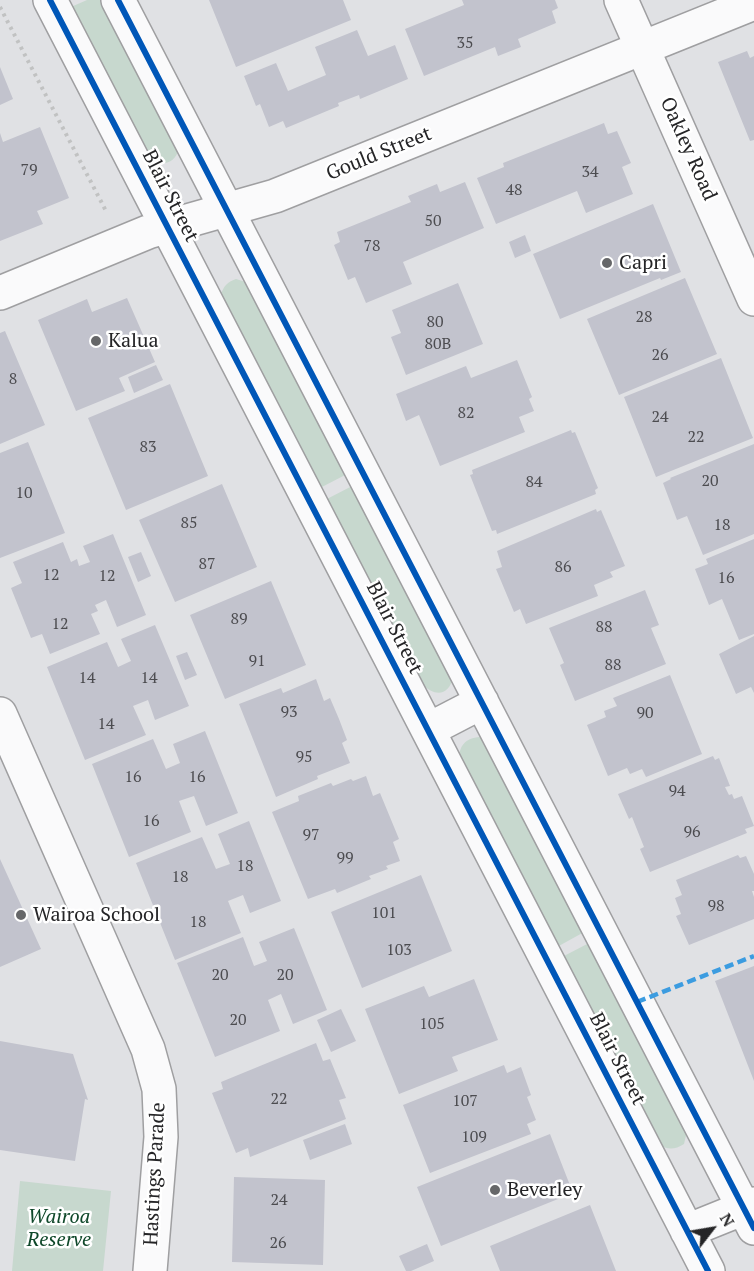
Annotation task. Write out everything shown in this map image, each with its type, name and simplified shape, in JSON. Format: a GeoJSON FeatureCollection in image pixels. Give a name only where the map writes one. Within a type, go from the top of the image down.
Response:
{"type":"FeatureCollection","features":[{"type":"Feature","properties":{"kind":"street","name":"Blair Street"},"geometry":{"type":"LineString","coordinates":[[50,0],[708,1271]]}},
{"type":"Feature","properties":{"kind":"street"},"geometry":{"type":"LineString","coordinates":[[118,0],[482,702],[751,1214],[687,1231]]}},
{"type":"Feature","properties":{"kind":"street","name":"Oakley Road"},"geometry":{"type":"LineString","coordinates":[[621,0],[754,299]]}},
{"type":"Feature","properties":{"kind":"street","name":"Gould Street"},"geometry":{"type":"LineString","coordinates":[[0,292],[148,232],[274,196],[754,3]]}},
{"type":"Feature","properties":{"kind":"street"},"geometry":{"type":"LineString","coordinates":[[428,730],[482,702]]}},
{"type":"Feature","properties":{"kind":"street","name":"Hastings Parade"},"geometry":{"type":"LineString","coordinates":[[0,714],[148,1049],[159,1089],[161,1137],[150,1271]]}},
{"type":"Feature","properties":{"kind":"path"},"geometry":{"type":"LineString","coordinates":[[0,7],[110,220]]}},
{"type":"Feature","properties":{"kind":"green space"},"geometry":{"type":"Polygon","coordinates":[[[87,0],[105,0],[179,149],[170,162],[156,162],[147,156],[71,7],[87,0]]]}},
{"type":"Feature","properties":{"kind":"green space"},"geometry":{"type":"Polygon","coordinates":[[[236,279],[252,284],[351,472],[318,489],[221,294],[230,281],[236,279]]]}},
{"type":"Feature","properties":{"kind":"green space"},"geometry":{"type":"Polygon","coordinates":[[[356,484],[453,677],[445,691],[436,693],[422,684],[325,500],[356,484]]]}},
{"type":"Feature","properties":{"kind":"green space"},"geometry":{"type":"Polygon","coordinates":[[[480,737],[490,743],[586,931],[557,947],[459,760],[464,744],[470,739],[480,737]]]}},
{"type":"Feature","properties":{"kind":"green space"},"geometry":{"type":"Polygon","coordinates":[[[591,942],[688,1127],[684,1144],[680,1146],[671,1148],[658,1144],[562,957],[591,942]]]}},
{"type":"Feature","properties":{"kind":"green space","name":"Wairoa Reserve"},"geometry":{"type":"Polygon","coordinates":[[[20,1181],[111,1191],[103,1271],[12,1271],[20,1181]]]}},
{"type":"Feature","properties":{"kind":"building"},"geometry":{"type":"Polygon","coordinates":[[[209,0],[343,0],[351,20],[236,67],[209,0]]]}},
{"type":"Feature","properties":{"kind":"building"},"geometry":{"type":"Polygon","coordinates":[[[462,0],[555,0],[558,8],[552,11],[556,23],[518,39],[521,47],[498,56],[495,47],[424,76],[405,29],[464,5],[462,0]]]}},
{"type":"Feature","properties":{"kind":"building"},"geometry":{"type":"Polygon","coordinates":[[[357,30],[368,56],[395,45],[408,79],[360,99],[359,95],[338,103],[339,106],[286,128],[283,121],[269,127],[260,104],[256,106],[244,76],[276,63],[288,91],[326,75],[315,47],[357,30]]]}},
{"type":"Feature","properties":{"kind":"building"},"geometry":{"type":"Polygon","coordinates":[[[747,51],[750,58],[754,56],[754,140],[750,141],[718,62],[747,51]]]}},
{"type":"Feature","properties":{"kind":"building"},"geometry":{"type":"Polygon","coordinates":[[[0,67],[13,99],[0,105],[0,67]]]}},
{"type":"Feature","properties":{"kind":"building"},"geometry":{"type":"Polygon","coordinates":[[[604,123],[608,134],[617,131],[631,163],[622,167],[633,194],[586,213],[577,191],[496,224],[477,178],[504,167],[503,163],[604,123]]]}},
{"type":"Feature","properties":{"kind":"building"},"geometry":{"type":"Polygon","coordinates":[[[40,127],[69,198],[37,211],[43,224],[0,241],[0,133],[3,142],[40,127]]]}},
{"type":"Feature","properties":{"kind":"building"},"geometry":{"type":"Polygon","coordinates":[[[465,182],[484,228],[403,262],[412,284],[366,303],[355,277],[348,280],[334,245],[340,242],[337,232],[411,202],[408,196],[437,184],[440,192],[465,182]]]}},
{"type":"Feature","properties":{"kind":"building","name":"Capri"},"geometry":{"type":"Polygon","coordinates":[[[653,204],[681,272],[661,280],[660,278],[560,319],[533,254],[653,204]]]}},
{"type":"Feature","properties":{"kind":"building"},"geometry":{"type":"Polygon","coordinates":[[[525,235],[531,251],[515,258],[509,242],[525,235]]]}},
{"type":"Feature","properties":{"kind":"building"},"geometry":{"type":"Polygon","coordinates":[[[685,278],[717,354],[619,395],[587,319],[685,278]]]}},
{"type":"Feature","properties":{"kind":"building"},"geometry":{"type":"Polygon","coordinates":[[[458,283],[483,344],[406,375],[391,337],[401,333],[392,310],[458,283]]]}},
{"type":"Feature","properties":{"kind":"building","name":"Kalua"},"geometry":{"type":"Polygon","coordinates":[[[127,298],[155,362],[119,378],[125,391],[76,411],[38,320],[87,299],[92,312],[127,298]]]}},
{"type":"Feature","properties":{"kind":"building"},"geometry":{"type":"Polygon","coordinates":[[[5,331],[45,425],[0,444],[0,333],[5,331]]]}},
{"type":"Feature","properties":{"kind":"building"},"geometry":{"type":"Polygon","coordinates":[[[721,358],[753,438],[656,477],[624,397],[721,358]]]}},
{"type":"Feature","properties":{"kind":"building"},"geometry":{"type":"Polygon","coordinates":[[[517,360],[532,397],[529,399],[534,411],[519,417],[525,432],[440,466],[419,415],[406,421],[396,394],[466,366],[471,378],[517,360]]]}},
{"type":"Feature","properties":{"kind":"building"},"geometry":{"type":"Polygon","coordinates":[[[156,365],[163,380],[134,393],[128,377],[156,365]]]}},
{"type":"Feature","properties":{"kind":"building"},"geometry":{"type":"Polygon","coordinates":[[[170,384],[208,476],[126,510],[88,418],[170,384]]]}},
{"type":"Feature","properties":{"kind":"building"},"geometry":{"type":"Polygon","coordinates":[[[571,430],[572,433],[575,432],[598,488],[595,490],[596,494],[497,534],[496,530],[492,531],[470,475],[473,474],[472,470],[571,430]]]}},
{"type":"Feature","properties":{"kind":"building"},"geometry":{"type":"Polygon","coordinates":[[[28,442],[65,533],[0,558],[0,453],[28,442]]]}},
{"type":"Feature","properties":{"kind":"building"},"geometry":{"type":"Polygon","coordinates":[[[754,444],[754,534],[703,555],[687,516],[677,520],[663,483],[670,478],[754,444]]]}},
{"type":"Feature","properties":{"kind":"building"},"geometry":{"type":"Polygon","coordinates":[[[222,484],[257,567],[175,602],[139,520],[222,484]]]}},
{"type":"Feature","properties":{"kind":"building"},"geometry":{"type":"Polygon","coordinates":[[[596,509],[597,512],[601,510],[625,566],[610,572],[613,577],[594,585],[598,596],[526,624],[520,609],[514,612],[496,569],[502,567],[497,551],[596,509]]]}},
{"type":"Feature","properties":{"kind":"building"},"geometry":{"type":"Polygon","coordinates":[[[113,534],[146,615],[117,627],[106,600],[95,605],[98,611],[91,614],[100,634],[50,654],[42,634],[31,638],[11,588],[22,583],[13,562],[63,542],[71,562],[77,559],[79,566],[90,562],[83,546],[113,534]]]}},
{"type":"Feature","properties":{"kind":"building"},"geometry":{"type":"Polygon","coordinates":[[[754,539],[754,634],[739,640],[722,599],[709,605],[695,569],[708,564],[706,559],[754,539]]]}},
{"type":"Feature","properties":{"kind":"building"},"geometry":{"type":"Polygon","coordinates":[[[141,552],[151,576],[138,582],[128,557],[141,552]]]}},
{"type":"Feature","properties":{"kind":"building"},"geometry":{"type":"Polygon","coordinates":[[[271,581],[306,665],[225,699],[190,615],[271,581]]]}},
{"type":"Feature","properties":{"kind":"building"},"geometry":{"type":"Polygon","coordinates":[[[645,590],[659,625],[651,628],[666,664],[575,701],[560,665],[564,663],[549,628],[645,590]]]}},
{"type":"Feature","properties":{"kind":"building"},"geometry":{"type":"Polygon","coordinates":[[[155,625],[189,706],[155,720],[148,700],[133,706],[146,735],[85,760],[47,667],[107,642],[118,667],[131,661],[121,639],[155,625]]]}},
{"type":"Feature","properties":{"kind":"building"},"geometry":{"type":"Polygon","coordinates":[[[754,636],[754,693],[751,687],[736,694],[719,654],[754,636]]]}},
{"type":"Feature","properties":{"kind":"building"},"geometry":{"type":"Polygon","coordinates":[[[187,652],[197,675],[185,680],[176,656],[187,652]]]}},
{"type":"Feature","properties":{"kind":"building"},"geometry":{"type":"Polygon","coordinates":[[[670,675],[702,754],[646,777],[642,769],[630,774],[627,768],[608,776],[587,725],[606,717],[604,711],[617,706],[613,698],[670,675]]]}},
{"type":"Feature","properties":{"kind":"building"},"geometry":{"type":"Polygon","coordinates":[[[316,679],[324,701],[330,698],[339,719],[347,740],[342,743],[350,763],[317,776],[318,779],[276,797],[239,704],[281,688],[283,693],[316,679]]]}},
{"type":"Feature","properties":{"kind":"building"},"geometry":{"type":"Polygon","coordinates":[[[205,731],[238,813],[206,826],[194,796],[179,801],[191,832],[129,857],[92,764],[153,739],[166,769],[180,763],[173,744],[205,731]]]}},
{"type":"Feature","properties":{"kind":"building"},"geometry":{"type":"Polygon","coordinates":[[[713,756],[715,760],[719,758],[730,786],[725,787],[729,795],[732,794],[734,799],[742,796],[754,826],[745,829],[747,833],[650,872],[640,849],[644,847],[632,817],[629,819],[618,794],[713,756]]]}},
{"type":"Feature","properties":{"kind":"building"},"geometry":{"type":"Polygon","coordinates":[[[366,776],[373,796],[380,793],[399,839],[393,842],[400,861],[386,866],[388,869],[369,876],[371,879],[337,893],[335,889],[308,899],[272,812],[299,801],[298,796],[331,783],[333,786],[366,776]]]}},
{"type":"Feature","properties":{"kind":"building"},"geometry":{"type":"Polygon","coordinates":[[[249,821],[281,901],[250,913],[243,895],[228,901],[241,933],[175,960],[136,863],[202,837],[216,869],[230,864],[218,834],[249,821]]]}},
{"type":"Feature","properties":{"kind":"building"},"geometry":{"type":"Polygon","coordinates":[[[738,855],[740,858],[746,856],[754,874],[754,891],[752,891],[754,919],[689,945],[676,916],[681,914],[675,898],[682,895],[676,880],[738,855]]]}},
{"type":"Feature","properties":{"kind":"building"},"geometry":{"type":"Polygon","coordinates":[[[0,859],[41,949],[0,967],[0,859]]]}},
{"type":"Feature","properties":{"kind":"building"},"geometry":{"type":"Polygon","coordinates":[[[421,875],[452,951],[362,988],[331,912],[421,875]]]}},
{"type":"Feature","properties":{"kind":"building"},"geometry":{"type":"Polygon","coordinates":[[[294,928],[327,1010],[293,1024],[281,994],[268,1000],[280,1031],[215,1057],[177,963],[243,937],[254,966],[267,961],[259,942],[294,928]]]}},
{"type":"Feature","properties":{"kind":"building"},"geometry":{"type":"Polygon","coordinates":[[[754,966],[754,1081],[715,981],[754,966]]]}},
{"type":"Feature","properties":{"kind":"building"},"geometry":{"type":"Polygon","coordinates":[[[474,979],[498,1040],[452,1057],[458,1071],[399,1094],[365,1009],[424,986],[429,997],[474,979]]]}},
{"type":"Feature","properties":{"kind":"building"},"geometry":{"type":"Polygon","coordinates":[[[341,1009],[356,1041],[331,1052],[317,1020],[341,1009]]]}},
{"type":"Feature","properties":{"kind":"building"},"geometry":{"type":"Polygon","coordinates":[[[0,1041],[73,1054],[88,1100],[85,1099],[75,1161],[0,1150],[0,1041]]]}},
{"type":"Feature","properties":{"kind":"building"},"geometry":{"type":"Polygon","coordinates":[[[316,1043],[323,1061],[330,1059],[346,1098],[339,1100],[346,1119],[250,1157],[248,1148],[236,1153],[212,1093],[223,1089],[221,1082],[316,1043]]]}},
{"type":"Feature","properties":{"kind":"building"},"geometry":{"type":"Polygon","coordinates":[[[504,1065],[507,1073],[521,1067],[531,1095],[527,1097],[536,1120],[527,1124],[531,1134],[430,1173],[403,1105],[504,1065]]]}},
{"type":"Feature","properties":{"kind":"building"},"geometry":{"type":"Polygon","coordinates":[[[345,1124],[352,1144],[310,1160],[303,1140],[345,1124]]]}},
{"type":"Feature","properties":{"kind":"building","name":"Beverley"},"geometry":{"type":"Polygon","coordinates":[[[550,1134],[573,1193],[441,1246],[417,1187],[550,1134]]]}},
{"type":"Feature","properties":{"kind":"building"},"geometry":{"type":"Polygon","coordinates":[[[234,1177],[325,1180],[323,1265],[232,1262],[234,1177]]]}},
{"type":"Feature","properties":{"kind":"building"},"geometry":{"type":"Polygon","coordinates":[[[590,1205],[616,1271],[500,1271],[490,1246],[590,1205]]]}},
{"type":"Feature","properties":{"kind":"building"},"geometry":{"type":"Polygon","coordinates":[[[427,1244],[434,1261],[406,1271],[399,1256],[427,1244]]]}},
{"type":"Feature","properties":{"kind":"marked path"},"geometry":{"type":"LineString","coordinates":[[637,1002],[754,956]]}},
{"type":"Feature","properties":{"kind":"cycle path"},"geometry":{"type":"LineString","coordinates":[[50,0],[708,1271]]}},
{"type":"Feature","properties":{"kind":"cycle path"},"geometry":{"type":"LineString","coordinates":[[118,0],[754,1228]]}},
{"type":"Feature","properties":{"kind":"place","name":"Capri"},"geometry":{"type":"Point","coordinates":[607,263]}},
{"type":"Feature","properties":{"kind":"place","name":"Kalua"},"geometry":{"type":"Point","coordinates":[96,341]}},
{"type":"Feature","properties":{"kind":"place","name":"Wairoa School"},"geometry":{"type":"Point","coordinates":[21,915]}},
{"type":"Feature","properties":{"kind":"place","name":"Beverley"},"geometry":{"type":"Point","coordinates":[495,1190]}}]}
